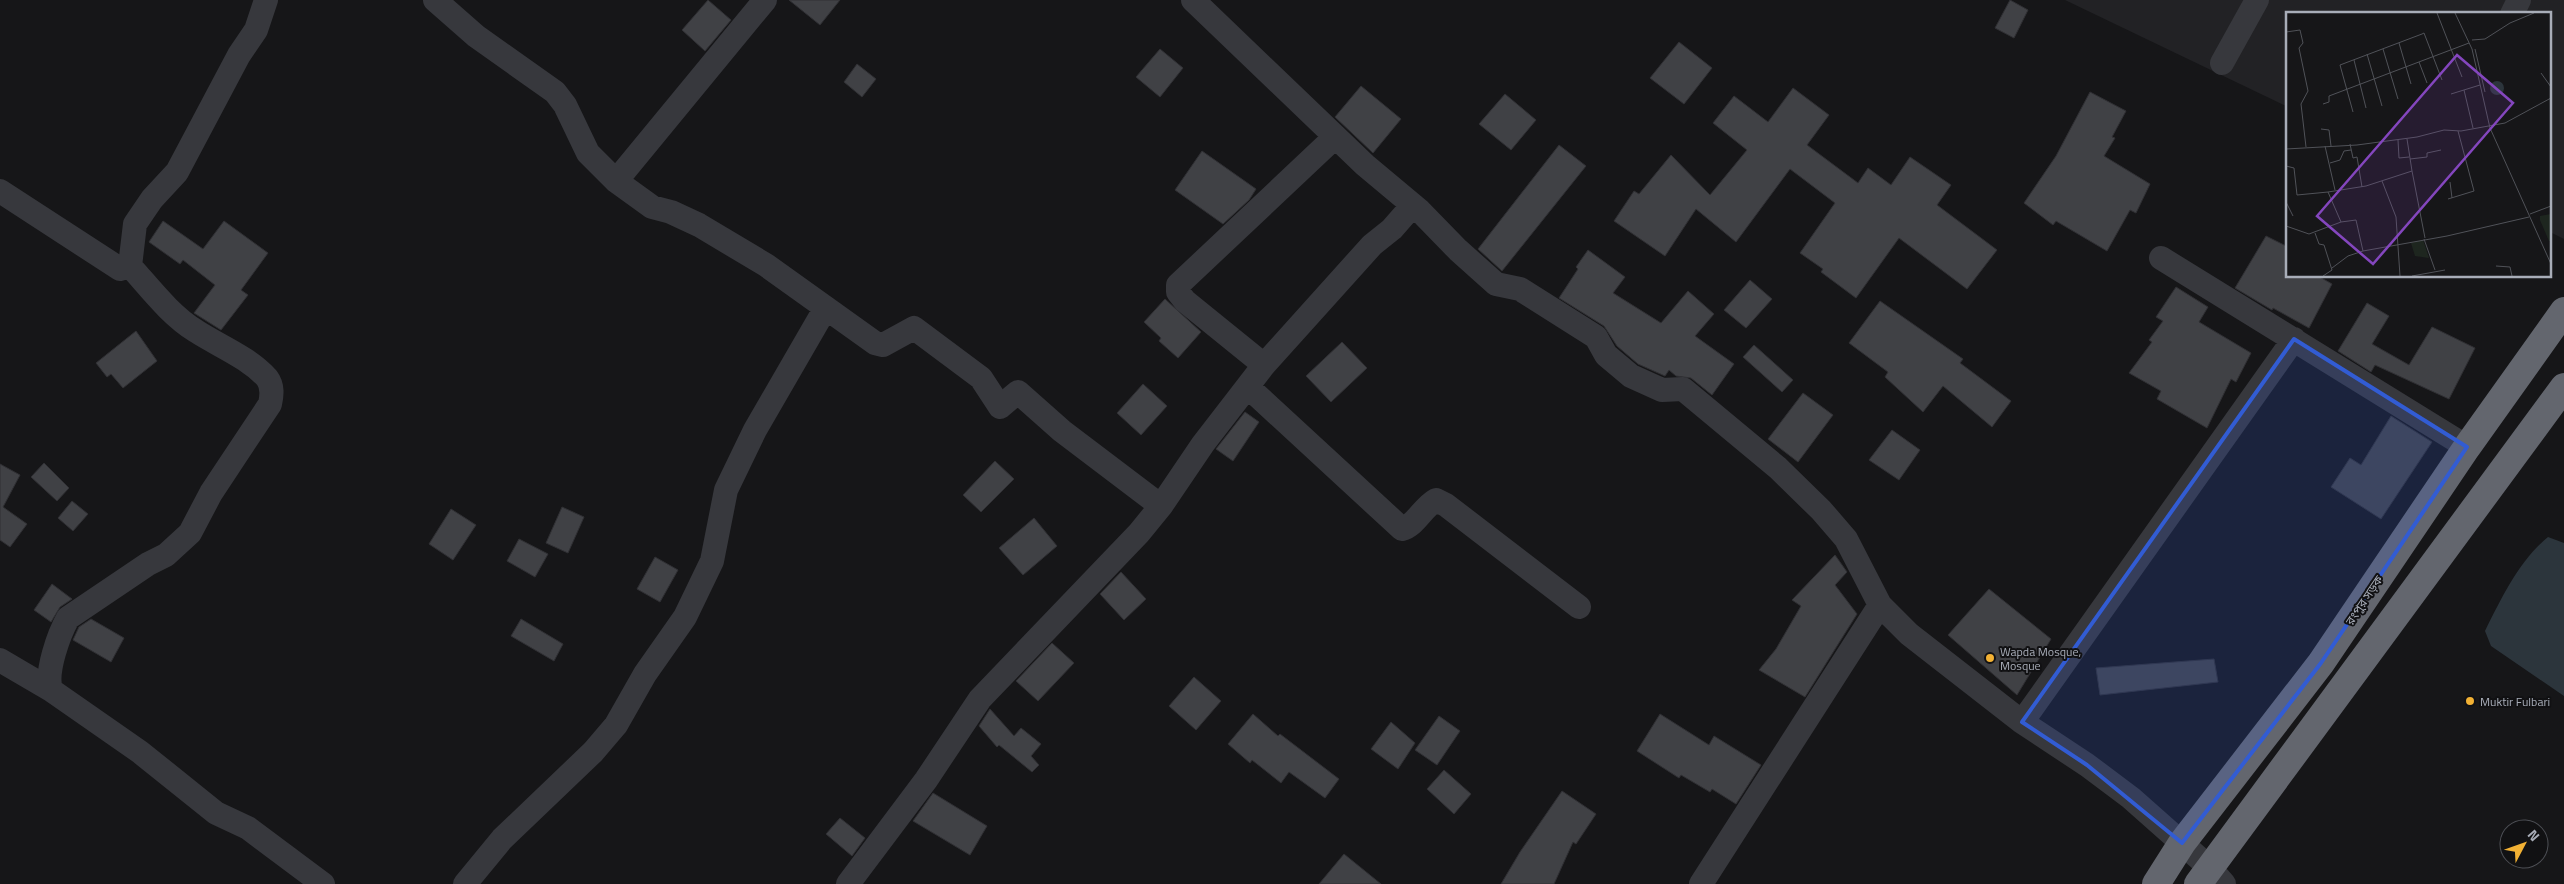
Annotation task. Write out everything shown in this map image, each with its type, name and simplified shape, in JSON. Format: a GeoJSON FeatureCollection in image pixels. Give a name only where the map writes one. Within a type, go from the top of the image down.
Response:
{"type":"FeatureCollection","features":[{"type":"Feature","properties":{"kind":"highway","name":"রংপুর সড়ক"},"geometry":{"type":"LineString","coordinates":[[2156,884],[2182,843],[2322,662],[2467,447],[2564,311]]}},
{"type":"Feature","properties":{"kind":"highway"},"geometry":{"type":"LineString","coordinates":[[2210,879],[2564,387]]}},
{"type":"Feature","properties":{"kind":"street"},"geometry":{"type":"LineString","coordinates":[[52,690],[49,683],[50,672],[63,628],[68,618],[148,564],[166,555],[190,533],[211,494],[270,404],[272,391],[268,379],[255,368],[195,331],[171,311],[130,266],[135,224],[152,199],[177,172],[239,54],[256,30],[266,0]]}},
{"type":"Feature","properties":{"kind":"street"},"geometry":{"type":"LineString","coordinates":[[435,0],[476,36],[555,92],[565,105],[588,153],[616,181],[652,207],[671,212],[699,225],[766,265],[875,343],[883,345],[914,328],[981,378],[1000,407],[1018,392],[1062,432],[1161,506]]}},
{"type":"Feature","properties":{"kind":"street"},"geometry":{"type":"LineString","coordinates":[[616,181],[765,0]]}},
{"type":"Feature","properties":{"kind":"street"},"geometry":{"type":"LineString","coordinates":[[1193,0],[1335,137],[1413,205],[1458,250],[1496,284],[1520,289],[1596,336],[1606,355],[1631,376],[1662,390],[1683,389],[1723,422],[1798,487],[1846,539],[1880,605],[1909,634],[2022,722],[2109,781],[2182,843],[2210,879]]}},
{"type":"Feature","properties":{"kind":"street"},"geometry":{"type":"LineString","coordinates":[[2222,64],[2257,0]]}},
{"type":"Feature","properties":{"kind":"street"},"geometry":{"type":"LineString","coordinates":[[2513,12],[2519,0]]}},
{"type":"Feature","properties":{"kind":"street"},"geometry":{"type":"LineString","coordinates":[[1264,365],[1185,301],[1178,292],[1178,284],[1335,137]]}},
{"type":"Feature","properties":{"kind":"street"},"geometry":{"type":"LineString","coordinates":[[0,191],[120,269],[130,266]]}},
{"type":"Feature","properties":{"kind":"street"},"geometry":{"type":"LineString","coordinates":[[848,884],[926,780],[980,699],[1126,548],[1161,506],[1203,444],[1264,365],[1372,245],[1392,229],[1413,205]]}},
{"type":"Feature","properties":{"kind":"street"},"geometry":{"type":"LineString","coordinates":[[2161,258],[2467,447]]}},
{"type":"Feature","properties":{"kind":"street"},"geometry":{"type":"LineString","coordinates":[[465,884],[502,839],[586,759],[616,725],[645,674],[685,617],[712,561],[726,490],[755,430],[826,309]]}},
{"type":"Feature","properties":{"kind":"street"},"geometry":{"type":"LineString","coordinates":[[2022,722],[2294,339]]}},
{"type":"Feature","properties":{"kind":"street"},"geometry":{"type":"LineString","coordinates":[[1248,387],[1402,529],[1408,528],[1426,505],[1436,500],[1446,504],[1579,607]]}},
{"type":"Feature","properties":{"kind":"street"},"geometry":{"type":"LineString","coordinates":[[1701,884],[1880,605]]}},
{"type":"Feature","properties":{"kind":"street"},"geometry":{"type":"LineString","coordinates":[[0,660],[52,690],[140,752],[216,813],[248,828],[323,884]]}},
{"type":"Feature","properties":{"kind":"highlighted area"},"geometry":{"type":"Polygon","coordinates":[[[2294,339],[2467,447],[2321,663],[2182,843],[2087,765],[2022,722],[2294,339]]]}},
{"type":"Feature","properties":{"kind":"shaded area"},"geometry":{"type":"Polygon","coordinates":[[[2065,0],[2564,0],[2564,239],[2552,233],[2552,12],[2286,12],[2286,106],[2065,0]]]}},
{"type":"Feature","properties":{"kind":"shaded area"},"geometry":{"type":"Polygon","coordinates":[[[2548,537],[2564,543],[2564,696],[2491,646],[2485,631],[2520,568],[2548,537]]]}},
{"type":"Feature","properties":{"kind":"building"},"geometry":{"type":"Polygon","coordinates":[[[708,0],[731,20],[705,51],[682,30],[708,0]]]}},
{"type":"Feature","properties":{"kind":"building"},"geometry":{"type":"Polygon","coordinates":[[[789,0],[840,0],[820,25],[789,0]]]}},
{"type":"Feature","properties":{"kind":"building"},"geometry":{"type":"Polygon","coordinates":[[[2010,0],[2028,10],[2014,38],[1995,28],[2010,0]]]}},
{"type":"Feature","properties":{"kind":"building"},"geometry":{"type":"Polygon","coordinates":[[[1679,42],[1712,68],[1684,104],[1650,78],[1679,42]]]}},
{"type":"Feature","properties":{"kind":"building"},"geometry":{"type":"Polygon","coordinates":[[[1160,49],[1183,68],[1160,97],[1136,77],[1160,49]]]}},
{"type":"Feature","properties":{"kind":"building"},"geometry":{"type":"Polygon","coordinates":[[[857,64],[876,79],[862,97],[844,82],[857,64]]]}},
{"type":"Feature","properties":{"kind":"building"},"geometry":{"type":"Polygon","coordinates":[[[1361,86],[1401,119],[1373,153],[1335,117],[1361,86]]]}},
{"type":"Feature","properties":{"kind":"building"},"geometry":{"type":"Polygon","coordinates":[[[1793,88],[1829,115],[1807,145],[1858,183],[1868,168],[1891,185],[1910,157],[1951,185],[1937,205],[1997,250],[1967,289],[1899,238],[1856,298],[1821,272],[1823,269],[1800,253],[1835,203],[1790,169],[1736,242],[1696,209],[1665,256],[1614,221],[1634,191],[1639,194],[1671,155],[1710,195],[1747,150],[1713,123],[1734,96],[1768,122],[1793,88]]]}},
{"type":"Feature","properties":{"kind":"building"},"geometry":{"type":"Polygon","coordinates":[[[2090,92],[2126,111],[2112,137],[2115,138],[2104,156],[2150,184],[2136,213],[2130,210],[2107,251],[2056,221],[2053,225],[2024,203],[2056,156],[2090,92]]]}},
{"type":"Feature","properties":{"kind":"building"},"geometry":{"type":"Polygon","coordinates":[[[1505,94],[1536,120],[1511,150],[1479,124],[1505,94]]]}},
{"type":"Feature","properties":{"kind":"building"},"geometry":{"type":"Polygon","coordinates":[[[1559,145],[1586,166],[1502,271],[1478,249],[1559,145]]]}},
{"type":"Feature","properties":{"kind":"building"},"geometry":{"type":"Polygon","coordinates":[[[1202,151],[1256,189],[1249,200],[1223,224],[1175,190],[1202,151]]]}},
{"type":"Feature","properties":{"kind":"building"},"geometry":{"type":"Polygon","coordinates":[[[163,221],[203,249],[224,221],[268,253],[241,290],[248,295],[221,330],[194,313],[215,285],[183,260],[180,264],[149,242],[163,221]]]}},
{"type":"Feature","properties":{"kind":"building"},"geometry":{"type":"Polygon","coordinates":[[[2266,236],[2286,246],[2286,278],[2322,278],[2332,284],[2309,328],[2273,308],[2272,310],[2235,288],[2266,236]]]}},
{"type":"Feature","properties":{"kind":"building"},"geometry":{"type":"Polygon","coordinates":[[[1588,250],[1625,277],[1613,293],[1661,323],[1688,291],[1714,314],[1695,336],[1734,364],[1712,395],[1691,378],[1676,376],[1669,370],[1665,376],[1638,364],[1617,346],[1604,326],[1559,298],[1588,250]]]}},
{"type":"Feature","properties":{"kind":"building"},"geometry":{"type":"Polygon","coordinates":[[[1750,280],[1772,299],[1746,328],[1724,310],[1750,280]]]}},
{"type":"Feature","properties":{"kind":"building"},"geometry":{"type":"Polygon","coordinates":[[[2176,287],[2208,307],[2199,322],[2251,353],[2236,382],[2231,379],[2207,428],[2157,399],[2161,391],[2129,373],[2152,342],[2149,340],[2163,321],[2156,317],[2176,287]]]}},
{"type":"Feature","properties":{"kind":"building"},"geometry":{"type":"Polygon","coordinates":[[[1165,299],[1201,332],[1178,358],[1159,341],[1161,338],[1144,322],[1165,299]]]}},
{"type":"Feature","properties":{"kind":"building"},"geometry":{"type":"Polygon","coordinates":[[[1880,301],[1963,359],[1960,363],[2011,401],[1992,427],[1943,386],[1923,412],[1885,377],[1888,372],[1849,343],[1880,301]]]}},
{"type":"Feature","properties":{"kind":"building"},"geometry":{"type":"Polygon","coordinates":[[[2367,303],[2389,316],[2372,344],[2409,365],[2432,327],[2475,348],[2449,399],[2375,365],[2371,372],[2338,351],[2367,303]]]}},
{"type":"Feature","properties":{"kind":"building"},"geometry":{"type":"Polygon","coordinates":[[[136,331],[157,361],[123,388],[111,374],[107,377],[96,363],[136,331]]]}},
{"type":"Feature","properties":{"kind":"building"},"geometry":{"type":"Polygon","coordinates":[[[1342,342],[1367,368],[1331,402],[1306,376],[1342,342]]]}},
{"type":"Feature","properties":{"kind":"building"},"geometry":{"type":"Polygon","coordinates":[[[1754,345],[1793,380],[1782,392],[1743,357],[1754,345]]]}},
{"type":"Feature","properties":{"kind":"building"},"geometry":{"type":"Polygon","coordinates":[[[1143,384],[1167,406],[1141,435],[1117,413],[1143,384]]]}},
{"type":"Feature","properties":{"kind":"building"},"geometry":{"type":"Polygon","coordinates":[[[1803,393],[1833,415],[1798,462],[1768,439],[1803,393]]]}},
{"type":"Feature","properties":{"kind":"building"},"geometry":{"type":"Polygon","coordinates":[[[1245,412],[1259,422],[1233,461],[1216,449],[1245,412]]]}},
{"type":"Feature","properties":{"kind":"building"},"geometry":{"type":"Polygon","coordinates":[[[2391,416],[2432,442],[2381,519],[2331,487],[2350,458],[2361,465],[2391,416]]]}},
{"type":"Feature","properties":{"kind":"building"},"geometry":{"type":"Polygon","coordinates":[[[1892,430],[1920,450],[1899,480],[1869,460],[1892,430]]]}},
{"type":"Feature","properties":{"kind":"building"},"geometry":{"type":"Polygon","coordinates":[[[995,461],[1014,479],[981,512],[963,495],[995,461]]]}},
{"type":"Feature","properties":{"kind":"building"},"geometry":{"type":"Polygon","coordinates":[[[44,463],[69,488],[57,501],[31,477],[44,463]]]}},
{"type":"Feature","properties":{"kind":"building"},"geometry":{"type":"Polygon","coordinates":[[[0,464],[20,475],[3,507],[27,524],[10,547],[0,540],[0,464]]]}},
{"type":"Feature","properties":{"kind":"building"},"geometry":{"type":"Polygon","coordinates":[[[72,501],[88,514],[73,531],[58,518],[72,501]]]}},
{"type":"Feature","properties":{"kind":"building"},"geometry":{"type":"Polygon","coordinates":[[[562,507],[584,517],[568,553],[546,543],[562,507]]]}},
{"type":"Feature","properties":{"kind":"building"},"geometry":{"type":"Polygon","coordinates":[[[451,509],[476,525],[453,560],[429,544],[451,509]]]}},
{"type":"Feature","properties":{"kind":"building"},"geometry":{"type":"Polygon","coordinates":[[[1034,518],[1057,546],[1023,575],[999,548],[1034,518]]]}},
{"type":"Feature","properties":{"kind":"building"},"geometry":{"type":"Polygon","coordinates":[[[519,539],[548,554],[535,577],[507,561],[519,539]]]}},
{"type":"Feature","properties":{"kind":"building"},"geometry":{"type":"Polygon","coordinates":[[[1835,555],[1847,572],[1835,585],[1857,614],[1805,697],[1759,670],[1776,649],[1801,606],[1792,600],[1835,555]]]}},
{"type":"Feature","properties":{"kind":"building"},"geometry":{"type":"Polygon","coordinates":[[[655,557],[678,570],[660,602],[637,589],[655,557]]]}},
{"type":"Feature","properties":{"kind":"building"},"geometry":{"type":"Polygon","coordinates":[[[1121,572],[1146,599],[1124,620],[1100,594],[1121,572]]]}},
{"type":"Feature","properties":{"kind":"building"},"geometry":{"type":"Polygon","coordinates":[[[52,584],[72,599],[60,607],[51,622],[34,610],[52,584]]]}},
{"type":"Feature","properties":{"kind":"building"},"geometry":{"type":"Polygon","coordinates":[[[1989,589],[2051,639],[2017,695],[1948,635],[1989,589]]]}},
{"type":"Feature","properties":{"kind":"building"},"geometry":{"type":"Polygon","coordinates":[[[91,619],[124,638],[111,662],[73,640],[79,627],[91,619]]]}},
{"type":"Feature","properties":{"kind":"building"},"geometry":{"type":"Polygon","coordinates":[[[521,619],[563,644],[554,661],[511,636],[521,619]]]}},
{"type":"Feature","properties":{"kind":"building"},"geometry":{"type":"Polygon","coordinates":[[[1052,643],[1074,663],[1038,701],[1016,681],[1052,643]]]}},
{"type":"Feature","properties":{"kind":"building"},"geometry":{"type":"Polygon","coordinates":[[[2214,659],[2218,682],[2100,695],[2096,668],[2214,659]]]}},
{"type":"Feature","properties":{"kind":"building"},"geometry":{"type":"Polygon","coordinates":[[[1194,677],[1221,701],[1196,730],[1169,706],[1194,677]]]}},
{"type":"Feature","properties":{"kind":"building"},"geometry":{"type":"Polygon","coordinates":[[[990,709],[1014,736],[1021,728],[1041,744],[1031,756],[1039,765],[1032,772],[999,745],[997,747],[979,726],[990,709]]]}},
{"type":"Feature","properties":{"kind":"building"},"geometry":{"type":"Polygon","coordinates":[[[1253,714],[1278,736],[1280,734],[1339,779],[1325,798],[1289,772],[1281,783],[1252,760],[1250,763],[1228,744],[1253,714]]]}},
{"type":"Feature","properties":{"kind":"building"},"geometry":{"type":"Polygon","coordinates":[[[1660,714],[1709,745],[1714,736],[1761,765],[1736,804],[1712,789],[1710,792],[1681,775],[1679,778],[1637,751],[1660,714]]]}},
{"type":"Feature","properties":{"kind":"building"},"geometry":{"type":"Polygon","coordinates":[[[1439,716],[1460,731],[1437,765],[1415,750],[1439,716]]]}},
{"type":"Feature","properties":{"kind":"building"},"geometry":{"type":"Polygon","coordinates":[[[1391,722],[1415,743],[1398,769],[1371,749],[1391,722]]]}},
{"type":"Feature","properties":{"kind":"building"},"geometry":{"type":"Polygon","coordinates":[[[1444,770],[1471,794],[1454,814],[1427,789],[1444,770]]]}},
{"type":"Feature","properties":{"kind":"building"},"geometry":{"type":"Polygon","coordinates":[[[1562,791],[1596,814],[1576,844],[1573,842],[1554,884],[1501,884],[1520,852],[1562,791]]]}},
{"type":"Feature","properties":{"kind":"building"},"geometry":{"type":"Polygon","coordinates":[[[933,793],[987,826],[970,855],[913,821],[933,793]]]}},
{"type":"Feature","properties":{"kind":"building"},"geometry":{"type":"Polygon","coordinates":[[[840,818],[865,838],[852,856],[826,834],[840,818]]]}},
{"type":"Feature","properties":{"kind":"building"},"geometry":{"type":"Polygon","coordinates":[[[1344,854],[1381,884],[1319,884],[1344,854]]]}},
{"type":"Feature","properties":{"kind":"place","name":"Wapda Mosque, Mosque"},"geometry":{"type":"Point","coordinates":[1990,658]}},
{"type":"Feature","properties":{"kind":"place","name":"Muktir Fulbari"},"geometry":{"type":"Point","coordinates":[2470,701]}}]}
